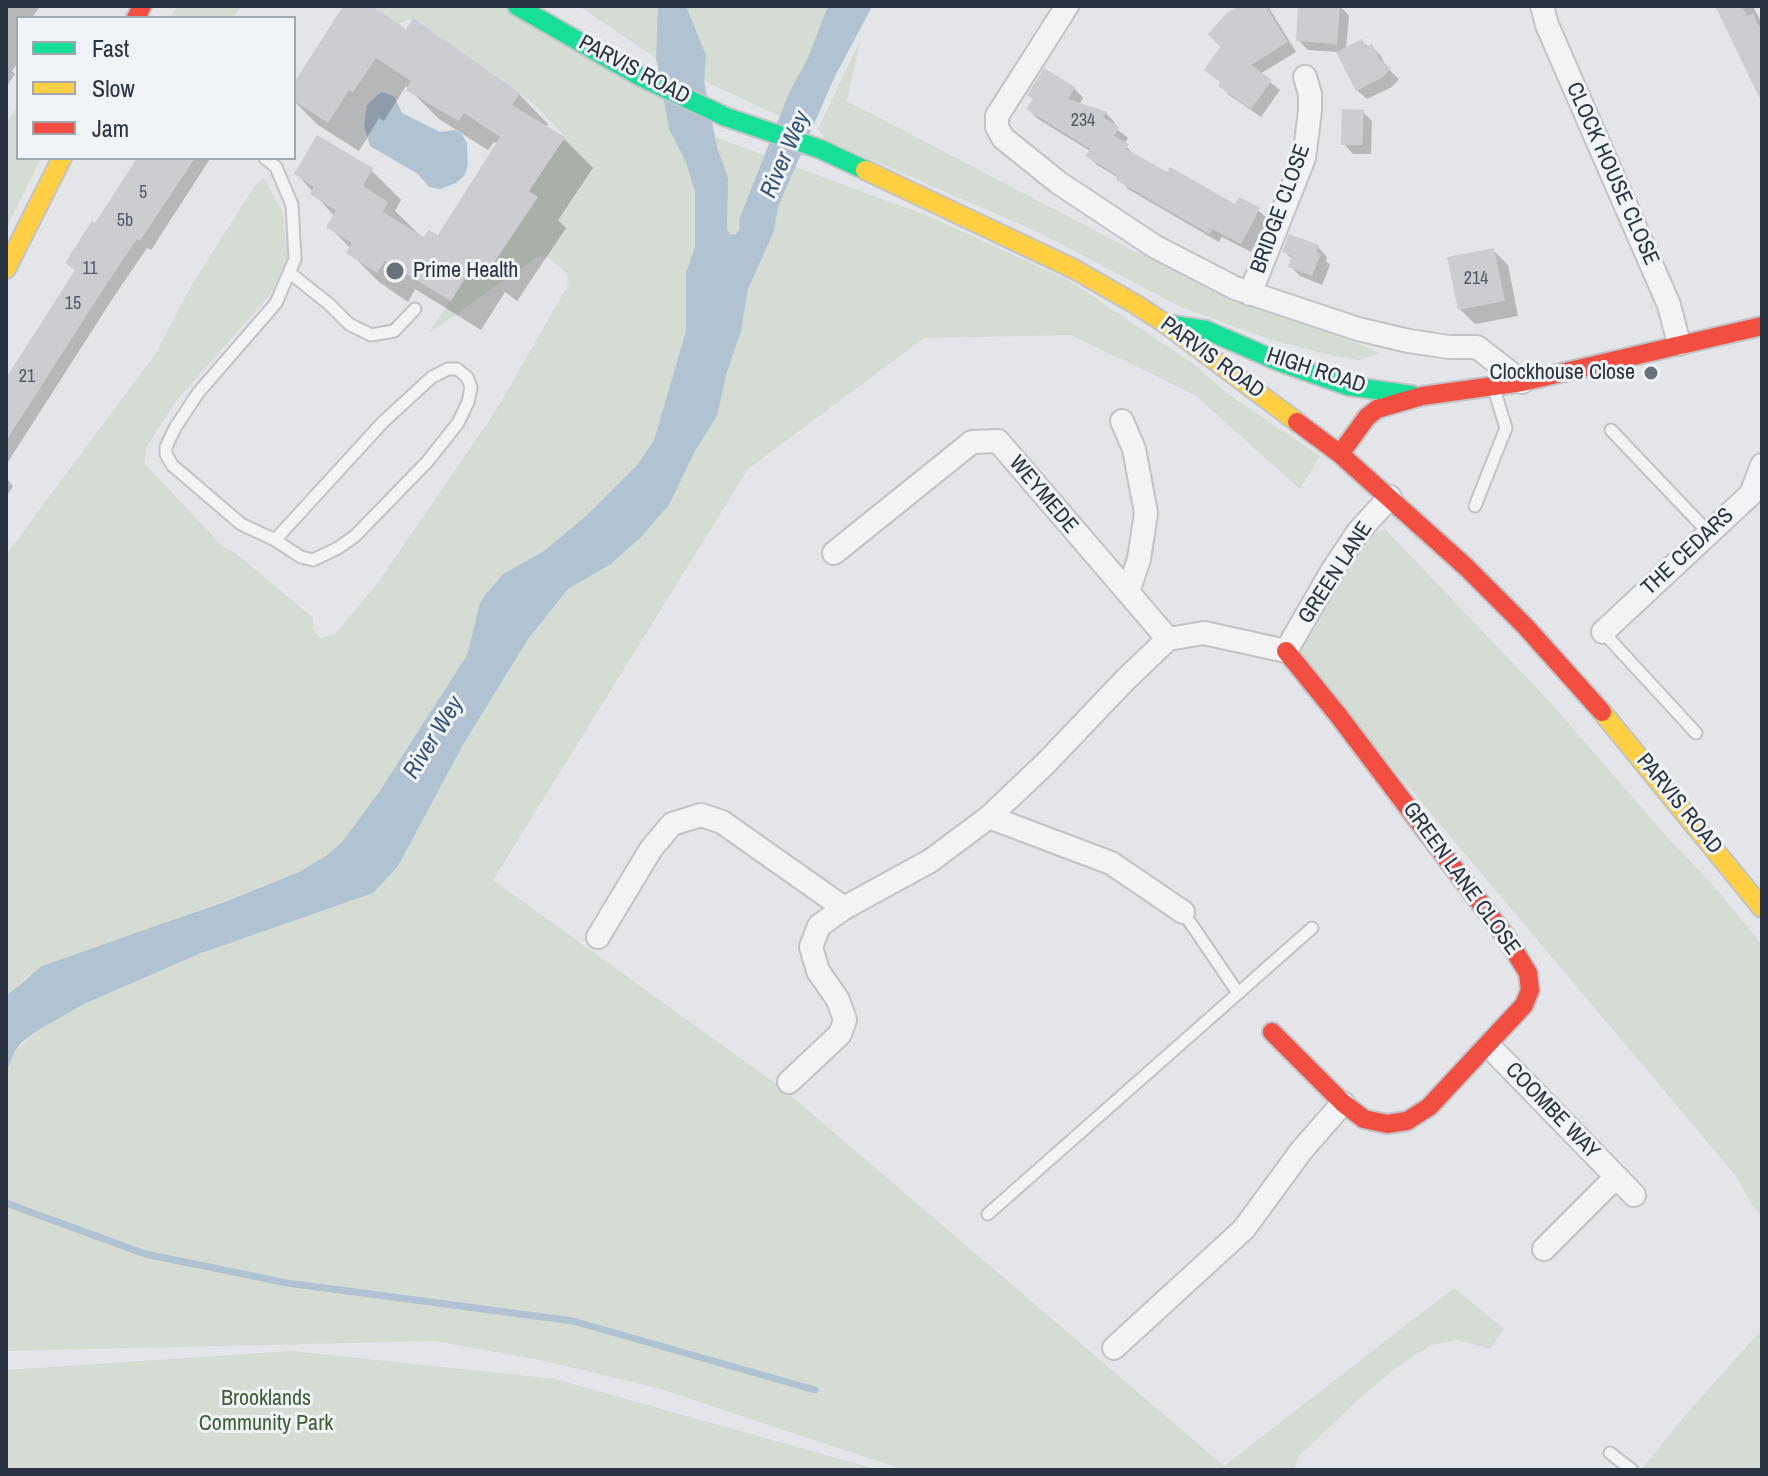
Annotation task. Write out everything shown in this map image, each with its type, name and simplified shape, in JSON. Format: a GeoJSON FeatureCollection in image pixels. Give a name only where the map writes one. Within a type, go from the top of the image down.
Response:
{"type":"FeatureCollection","features":[{"type":"Feature","properties":{"kind":"main road","name":"PARVIS ROAD"},"geometry":{"type":"LineString","coordinates":[[517,6],[639,76],[726,117],[831,155],[1074,269],[1166,324],[1340,454],[1466,567],[1610,720],[1762,908]]}},
{"type":"Feature","properties":{"kind":"main road"},"geometry":{"type":"LineString","coordinates":[[6,269],[61,160]]}},
{"type":"Feature","properties":{"kind":"main road","name":"HIGH ROAD"},"geometry":{"type":"LineString","coordinates":[[1166,324],[1206,330],[1280,362],[1348,386],[1422,396]]}},
{"type":"Feature","properties":{"kind":"main road","name":"HIGH ROAD"},"geometry":{"type":"LineString","coordinates":[[1340,454],[1367,417],[1377,409],[1422,396],[1522,382],[1762,326]]}},
{"type":"Feature","properties":{"kind":"main road","name":"GREEN LANE CLOSE"},"geometry":{"type":"LineString","coordinates":[[1272,1032],[1343,1103],[1364,1119],[1387,1124],[1407,1121],[1429,1107],[1489,1046],[1524,1005],[1530,990],[1528,973],[1499,927],[1286,651]]}},
{"type":"Feature","properties":{"kind":"street"},"geometry":{"type":"LineString","coordinates":[[1067,6],[997,116],[997,127],[1003,138],[1059,183],[1193,268],[1250,294],[1316,317],[1383,335],[1449,347],[1477,347],[1522,382]]}},
{"type":"Feature","properties":{"kind":"street","name":"CLOCK HOUSE CLOSE"},"geometry":{"type":"LineString","coordinates":[[1542,6],[1547,25],[1669,305],[1679,344]]}},
{"type":"Feature","properties":{"kind":"street","name":"BRIDGE CLOSE"},"geometry":{"type":"LineString","coordinates":[[1250,294],[1304,158],[1310,111],[1310,94],[1305,77]]}},
{"type":"Feature","properties":{"kind":"street"},"geometry":{"type":"LineString","coordinates":[[1122,421],[1134,449],[1146,513],[1139,559],[1128,592]]}},
{"type":"Feature","properties":{"kind":"street","name":"WEYMEDE"},"geometry":{"type":"LineString","coordinates":[[834,553],[972,442],[998,441],[1168,639]]}},
{"type":"Feature","properties":{"kind":"street","name":"THE CEDARS"},"geometry":{"type":"LineString","coordinates":[[1603,632],[1751,494],[1760,475]]}},
{"type":"Feature","properties":{"kind":"street","name":"GREEN LANE"},"geometry":{"type":"LineString","coordinates":[[1286,651],[1349,545],[1390,497]]}},
{"type":"Feature","properties":{"kind":"street"},"geometry":{"type":"LineString","coordinates":[[789,1082],[840,1034],[845,1020],[838,1000],[818,971],[811,947],[819,926],[844,908],[930,861],[989,817],[1168,639],[1204,633],[1286,651]]}},
{"type":"Feature","properties":{"kind":"street"},"geometry":{"type":"LineString","coordinates":[[598,937],[651,849],[672,824],[701,815],[722,822],[844,908]]}},
{"type":"Feature","properties":{"kind":"street"},"geometry":{"type":"LineString","coordinates":[[989,817],[1111,863],[1183,912]]}},
{"type":"Feature","properties":{"kind":"street","name":"COOMBE WAY"},"geometry":{"type":"LineString","coordinates":[[1489,1046],[1634,1195]]}},
{"type":"Feature","properties":{"kind":"street"},"geometry":{"type":"LineString","coordinates":[[1114,1348],[1244,1229],[1301,1151],[1343,1103]]}},
{"type":"Feature","properties":{"kind":"street","name":"COOMBE WAY"},"geometry":{"type":"LineString","coordinates":[[1544,1249],[1616,1177]]}},
{"type":"Feature","properties":{"kind":"lane"},"geometry":{"type":"LineString","coordinates":[[267,160],[276,167],[292,205],[295,259],[276,303],[198,393],[166,447],[172,465],[241,524],[301,557],[313,560],[355,536],[427,462],[458,423],[471,387],[467,377],[457,369],[448,369],[432,377],[383,422],[275,540]]}},
{"type":"Feature","properties":{"kind":"lane"},"geometry":{"type":"LineString","coordinates":[[290,273],[349,324],[371,335],[394,331],[415,309]]}},
{"type":"Feature","properties":{"kind":"lane"},"geometry":{"type":"LineString","coordinates":[[1475,506],[1506,428],[1493,386]]}},
{"type":"Feature","properties":{"kind":"lane"},"geometry":{"type":"LineString","coordinates":[[1611,430],[1709,533]]}},
{"type":"Feature","properties":{"kind":"lane"},"geometry":{"type":"LineString","coordinates":[[1603,632],[1696,733]]}},
{"type":"Feature","properties":{"kind":"lane"},"geometry":{"type":"LineString","coordinates":[[1183,912],[1238,993]]}},
{"type":"Feature","properties":{"kind":"lane"},"geometry":{"type":"LineString","coordinates":[[988,1214],[1312,928]]}},
{"type":"Feature","properties":{"kind":"lane"},"geometry":{"type":"LineString","coordinates":[[1610,1453],[1632,1470]]}},
{"type":"Feature","properties":{"kind":"green space"},"geometry":{"type":"Polygon","coordinates":[[[178,6],[241,6],[234,16],[171,16],[178,6]]]}},
{"type":"Feature","properties":{"kind":"green space"},"geometry":{"type":"Polygon","coordinates":[[[372,6],[517,6],[639,76],[715,137],[933,218],[1070,281],[1194,364],[1225,392],[1320,456],[1300,489],[1195,395],[1071,335],[924,338],[748,469],[493,880],[783,1089],[1224,1466],[1454,1288],[1504,1329],[1490,1349],[1458,1340],[1431,1345],[1396,1368],[1360,1398],[1299,1456],[1294,1470],[905,1470],[661,1389],[545,1361],[435,1341],[6,1351],[6,1072],[15,1051],[40,1029],[84,1004],[398,866],[463,745],[528,639],[568,589],[611,564],[641,537],[669,505],[695,451],[717,416],[741,331],[753,273],[686,273],[686,331],[654,440],[638,464],[587,515],[544,551],[503,574],[485,595],[467,655],[379,792],[342,842],[299,872],[27,976],[6,996],[6,555],[156,353],[191,286],[254,187],[264,178],[283,213],[288,258],[271,294],[176,401],[147,446],[144,463],[222,546],[234,552],[313,618],[313,630],[321,638],[335,634],[377,584],[495,412],[567,287],[569,280],[566,273],[551,259],[537,257],[429,333],[474,264],[487,273],[537,197],[529,191],[565,137],[520,93],[413,18],[398,24],[372,6]]]}},
{"type":"Feature","properties":{"kind":"green space"},"geometry":{"type":"Polygon","coordinates":[[[579,6],[873,6],[834,78],[811,131],[656,58],[579,6]]]}},
{"type":"Feature","properties":{"kind":"green space"},"geometry":{"type":"Polygon","coordinates":[[[860,41],[847,101],[1136,252],[1380,353],[1359,360],[1330,355],[1268,339],[1181,307],[1040,233],[824,139],[818,129],[860,41]]]}},
{"type":"Feature","properties":{"kind":"green space"},"geometry":{"type":"Polygon","coordinates":[[[16,108],[16,160],[40,160],[6,229],[6,125],[16,108]]]}},
{"type":"Feature","properties":{"kind":"green space"},"geometry":{"type":"Polygon","coordinates":[[[1385,529],[1550,702],[1667,837],[1714,886],[1762,945],[1762,1216],[1736,1176],[1295,652],[1365,537],[1385,529]]]}},
{"type":"Feature","properties":{"kind":"green space"},"geometry":{"type":"Polygon","coordinates":[[[1762,1329],[1762,1469],[1641,1470],[1683,1418],[1762,1329]]]}},
{"type":"Feature","properties":{"kind":"green space","name":"Brooklands Community Park"},"geometry":{"type":"Polygon","coordinates":[[[292,1351],[555,1379],[879,1470],[6,1470],[6,1370],[292,1351]]]}},
{"type":"Feature","properties":{"kind":"water","name":"River Wey"},"geometry":{"type":"Polygon","coordinates":[[[658,6],[686,6],[706,55],[704,81],[717,147],[728,178],[727,229],[735,235],[740,229],[739,220],[789,93],[808,58],[828,6],[872,6],[834,78],[778,207],[774,231],[748,289],[741,331],[717,416],[695,451],[669,505],[641,537],[611,564],[568,589],[528,639],[463,745],[398,866],[373,893],[201,953],[84,1004],[22,1042],[6,1072],[6,996],[42,966],[224,902],[299,872],[342,842],[379,792],[467,655],[480,603],[485,595],[503,574],[544,551],[587,515],[638,464],[654,440],[686,331],[686,273],[695,247],[695,192],[686,162],[669,129],[656,58],[658,6]]]}},
{"type":"Feature","properties":{"kind":"water"},"geometry":{"type":"Polygon","coordinates":[[[381,92],[394,96],[402,113],[440,132],[455,130],[462,134],[467,143],[468,165],[464,176],[440,189],[429,187],[418,174],[370,146],[364,126],[367,105],[381,92]]]}},
{"type":"Feature","properties":{"kind":"building"},"geometry":{"type":"Polygon","coordinates":[[[343,6],[372,6],[406,29],[413,18],[520,93],[512,105],[565,137],[529,191],[538,197],[487,273],[474,264],[451,301],[385,261],[377,273],[346,253],[352,243],[326,227],[336,211],[310,194],[314,187],[294,174],[317,135],[373,168],[363,186],[388,202],[383,212],[424,237],[428,230],[438,235],[500,137],[464,113],[458,121],[406,90],[411,81],[376,58],[353,92],[349,90],[328,123],[296,102],[296,80],[343,6]]]}},
{"type":"Feature","properties":{"kind":"building"},"geometry":{"type":"Polygon","coordinates":[[[1239,6],[1266,6],[1288,42],[1251,65],[1272,80],[1251,109],[1218,86],[1220,82],[1204,70],[1220,47],[1208,34],[1227,13],[1239,6]]]}},
{"type":"Feature","properties":{"kind":"building"},"geometry":{"type":"Polygon","coordinates":[[[1298,6],[1340,6],[1337,44],[1296,41],[1298,6]]]}},
{"type":"Feature","properties":{"kind":"building"},"geometry":{"type":"Polygon","coordinates":[[[1715,6],[1742,6],[1747,16],[1753,13],[1762,33],[1762,103],[1715,6]]]}},
{"type":"Feature","properties":{"kind":"building"},"geometry":{"type":"Polygon","coordinates":[[[1362,39],[1366,47],[1372,44],[1380,60],[1391,68],[1383,77],[1356,91],[1336,52],[1362,39]]]}},
{"type":"Feature","properties":{"kind":"building"},"geometry":{"type":"Polygon","coordinates":[[[1044,68],[1075,87],[1068,99],[1107,112],[1103,117],[1119,127],[1114,136],[1129,144],[1126,149],[1167,172],[1170,167],[1235,204],[1239,197],[1260,208],[1241,244],[1212,229],[1209,234],[1116,180],[1118,176],[1085,156],[1090,149],[1026,109],[1033,99],[1027,95],[1044,68]]]}},
{"type":"Feature","properties":{"kind":"building"},"geometry":{"type":"Polygon","coordinates":[[[1342,109],[1364,110],[1362,145],[1341,145],[1342,109]]]}},
{"type":"Feature","properties":{"kind":"building"},"geometry":{"type":"Polygon","coordinates":[[[136,160],[194,160],[140,241],[137,239],[104,288],[6,441],[6,378],[75,270],[65,263],[92,221],[95,223],[136,160]]]}},
{"type":"Feature","properties":{"kind":"building"},"geometry":{"type":"Polygon","coordinates":[[[1289,234],[1319,245],[1316,252],[1321,254],[1312,276],[1288,267],[1292,256],[1282,252],[1289,234]]]}},
{"type":"Feature","properties":{"kind":"building"},"geometry":{"type":"Polygon","coordinates":[[[1494,248],[1505,301],[1458,310],[1447,257],[1494,248]]]}},
{"type":"Feature","properties":{"kind":"waterway"},"geometry":{"type":"LineString","coordinates":[[6,1203],[145,1254],[287,1283],[573,1321],[815,1390]]}},
{"type":"Feature","properties":{"kind":"traffic: fast"},"geometry":{"type":"LineString","coordinates":[[517,6],[639,76],[726,117],[820,149],[865,170]]}},
{"type":"Feature","properties":{"kind":"traffic: fast"},"geometry":{"type":"LineString","coordinates":[[1166,324],[1206,330],[1280,362],[1348,386],[1412,395]]}},
{"type":"Feature","properties":{"kind":"traffic: slow"},"geometry":{"type":"LineString","coordinates":[[6,269],[61,160]]}},
{"type":"Feature","properties":{"kind":"traffic: slow"},"geometry":{"type":"LineString","coordinates":[[865,170],[1074,269],[1135,304],[1297,422]]}},
{"type":"Feature","properties":{"kind":"traffic: slow"},"geometry":{"type":"LineString","coordinates":[[1602,712],[1762,908]]}},
{"type":"Feature","properties":{"kind":"traffic: jam"},"geometry":{"type":"LineString","coordinates":[[137,16],[142,6]]}},
{"type":"Feature","properties":{"kind":"traffic: jam"},"geometry":{"type":"LineString","coordinates":[[1340,454],[1367,417],[1377,409],[1422,396],[1522,382],[1762,326]]}},
{"type":"Feature","properties":{"kind":"traffic: jam"},"geometry":{"type":"LineString","coordinates":[[1297,422],[1340,454],[1466,567],[1525,626],[1602,712]]}},
{"type":"Feature","properties":{"kind":"traffic: jam"},"geometry":{"type":"LineString","coordinates":[[1272,1032],[1343,1103],[1364,1119],[1387,1124],[1407,1121],[1429,1107],[1524,1005],[1530,990],[1528,973],[1506,937],[1286,651]]}},
{"type":"Feature","properties":{"kind":"place","name":"Prime Health"},"geometry":{"type":"Point","coordinates":[395,271]}},
{"type":"Feature","properties":{"kind":"place","name":"Clockhouse Close"},"geometry":{"type":"Point","coordinates":[1651,373]}}]}
